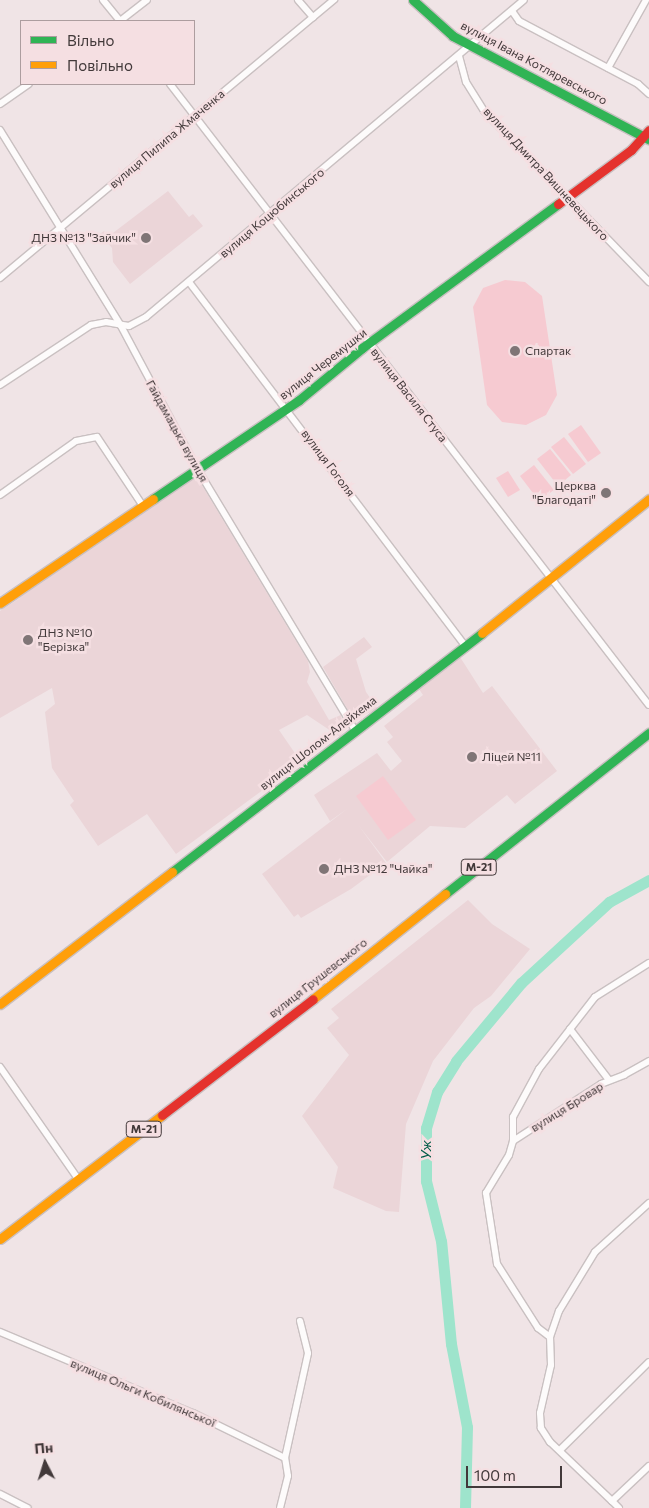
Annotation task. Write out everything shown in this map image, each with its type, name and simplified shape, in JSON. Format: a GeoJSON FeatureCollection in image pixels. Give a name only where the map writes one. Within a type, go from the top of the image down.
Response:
{"type":"FeatureCollection","features":[{"type":"Feature","properties":{"kind":"main road","name":"вулиця Івана Котляревського"},"geometry":{"type":"LineString","coordinates":[[413,0],[453,36],[470,46],[647,135]]}},
{"type":"Feature","properties":{"kind":"main road","name":"вулиця Черемушки"},"geometry":{"type":"LineString","coordinates":[[0,603],[287,408],[369,343],[569,196],[647,135]]}},
{"type":"Feature","properties":{"kind":"main road","name":"вулиця Шолом-Алейхема"},"geometry":{"type":"LineString","coordinates":[[0,1004],[465,646],[649,499]]}},
{"type":"Feature","properties":{"kind":"main road","name":"вулиця Грушевського"},"geometry":{"type":"LineString","coordinates":[[0,1239],[244,1053],[649,733]]}},
{"type":"Feature","properties":{"kind":"street"},"geometry":{"type":"LineString","coordinates":[[103,0],[119,20]]}},
{"type":"Feature","properties":{"kind":"street"},"geometry":{"type":"LineString","coordinates":[[121,20],[147,0]]}},
{"type":"Feature","properties":{"kind":"street"},"geometry":{"type":"LineString","coordinates":[[298,0],[313,17]]}},
{"type":"Feature","properties":{"kind":"street","name":"вулиця Пилипа Жмаченка"},"geometry":{"type":"LineString","coordinates":[[0,278],[334,0]]}},
{"type":"Feature","properties":{"kind":"street","name":"вулиця Коцюбинського"},"geometry":{"type":"LineString","coordinates":[[0,385],[91,325],[106,322],[121,326],[135,324],[270,215],[524,0]]}},
{"type":"Feature","properties":{"kind":"street"},"geometry":{"type":"LineString","coordinates":[[608,68],[646,0]]}},
{"type":"Feature","properties":{"kind":"street"},"geometry":{"type":"LineString","coordinates":[[512,11],[519,21],[608,68],[649,94]]}},
{"type":"Feature","properties":{"kind":"street","name":"вулиця Дмитра Вишневецького"},"geometry":{"type":"LineString","coordinates":[[459,56],[466,82],[484,111],[569,196],[649,282]]}},
{"type":"Feature","properties":{"kind":"street"},"geometry":{"type":"LineString","coordinates":[[0,104],[28,85]]}},
{"type":"Feature","properties":{"kind":"street","name":"вулиця Василя Стуса"},"geometry":{"type":"LineString","coordinates":[[171,85],[649,705]]}},
{"type":"Feature","properties":{"kind":"street","name":"Гайдамацька вулиця"},"geometry":{"type":"LineString","coordinates":[[0,130],[121,326],[198,470],[355,730]]}},
{"type":"Feature","properties":{"kind":"street","name":"вулиця Гоголя"},"geometry":{"type":"LineString","coordinates":[[189,282],[287,408],[465,646]]}},
{"type":"Feature","properties":{"kind":"street"},"geometry":{"type":"LineString","coordinates":[[0,495],[76,441],[97,437],[143,506]]}},
{"type":"Feature","properties":{"kind":"street"},"geometry":{"type":"LineString","coordinates":[[550,1337],[538,1328],[494,1255],[486,1193],[509,1155],[513,1141],[513,1117],[518,1102],[595,997],[649,963]]}},
{"type":"Feature","properties":{"kind":"street"},"geometry":{"type":"LineString","coordinates":[[570,1029],[610,1080]]}},
{"type":"Feature","properties":{"kind":"street","name":"вулиця Бровар"},"geometry":{"type":"LineString","coordinates":[[513,1141],[610,1080],[649,1060]]}},
{"type":"Feature","properties":{"kind":"street"},"geometry":{"type":"LineString","coordinates":[[0,1067],[78,1179]]}},
{"type":"Feature","properties":{"kind":"street"},"geometry":{"type":"LineString","coordinates":[[619,1508],[544,1435],[540,1420],[551,1365],[550,1337],[559,1311],[585,1265],[608,1238],[649,1203]]}},
{"type":"Feature","properties":{"kind":"street"},"geometry":{"type":"LineString","coordinates":[[280,1508],[288,1476],[285,1458],[308,1353],[300,1320]]}},
{"type":"Feature","properties":{"kind":"street","name":"вулиця Ольги Кобилянської"},"geometry":{"type":"LineString","coordinates":[[0,1332],[193,1413],[285,1458]]}},
{"type":"Feature","properties":{"kind":"street"},"geometry":{"type":"LineString","coordinates":[[560,1450],[649,1362]]}},
{"type":"Feature","properties":{"kind":"street"},"geometry":{"type":"LineString","coordinates":[[612,1501],[649,1466]]}},
{"type":"Feature","properties":{"kind":"street"},"geometry":{"type":"LineString","coordinates":[[0,1494],[28,1508]]}},
{"type":"Feature","properties":{"kind":"shaded area","name":"ДНЗ №13 \"Зайчик\""},"geometry":{"type":"Polygon","coordinates":[[[168,191],[189,217],[193,214],[203,226],[130,284],[113,262],[112,248],[100,234],[104,231],[109,236],[168,191]]]}},
{"type":"Feature","properties":{"kind":"shaded area","name":"Спартак"},"geometry":{"type":"Polygon","coordinates":[[[505,280],[525,282],[542,296],[557,395],[546,415],[526,425],[502,422],[487,405],[473,307],[483,288],[505,280]]]}},
{"type":"Feature","properties":{"kind":"shaded area"},"geometry":{"type":"Polygon","coordinates":[[[581,425],[601,453],[588,462],[568,434],[581,425]]]}},
{"type":"Feature","properties":{"kind":"shaded area"},"geometry":{"type":"Polygon","coordinates":[[[564,437],[586,464],[573,474],[551,447],[564,437]]]}},
{"type":"Feature","properties":{"kind":"shaded area"},"geometry":{"type":"Polygon","coordinates":[[[550,449],[571,475],[558,486],[537,459],[550,449]]]}},
{"type":"Feature","properties":{"kind":"shaded area"},"geometry":{"type":"Polygon","coordinates":[[[534,465],[554,490],[539,501],[520,476],[534,465]]]}},
{"type":"Feature","properties":{"kind":"shaded area"},"geometry":{"type":"Polygon","coordinates":[[[508,471],[520,490],[508,497],[496,478],[508,471]]]}},
{"type":"Feature","properties":{"kind":"shaded area"},"geometry":{"type":"Polygon","coordinates":[[[197,477],[308,661],[310,672],[307,682],[329,720],[341,715],[343,732],[340,737],[307,715],[279,730],[301,762],[176,854],[147,814],[98,846],[70,805],[74,801],[52,768],[45,712],[55,704],[52,688],[0,718],[0,611],[20,598],[18,594],[197,477]]]}},
{"type":"Feature","properties":{"kind":"shaded area"},"geometry":{"type":"Polygon","coordinates":[[[364,637],[372,647],[356,659],[366,692],[378,709],[357,718],[348,710],[323,667],[364,637]]]}},
{"type":"Feature","properties":{"kind":"shaded area","name":"Ліцей №11"},"geometry":{"type":"Polygon","coordinates":[[[460,657],[483,693],[492,686],[557,771],[515,804],[507,795],[465,828],[430,826],[387,862],[359,826],[386,863],[351,889],[301,918],[298,914],[294,917],[262,874],[347,809],[330,821],[314,795],[377,753],[391,771],[402,761],[387,742],[393,737],[384,726],[423,695],[419,689],[460,657]]]}},
{"type":"Feature","properties":{"kind":"shaded area"},"geometry":{"type":"Polygon","coordinates":[[[383,776],[416,820],[388,840],[356,796],[383,776]]]}},
{"type":"Feature","properties":{"kind":"shaded area"},"geometry":{"type":"Polygon","coordinates":[[[468,900],[492,924],[530,949],[491,996],[474,1008],[433,1061],[406,1124],[399,1212],[386,1211],[333,1188],[338,1167],[302,1116],[349,1055],[327,1028],[339,1018],[331,1009],[468,900]]]}},
{"type":"Feature","properties":{"kind":"waterway","name":"Уж"},"geometry":{"type":"LineString","coordinates":[[465,1508],[467,1427],[451,1344],[441,1241],[426,1181],[426,1128],[437,1092],[456,1061],[521,983],[609,902],[649,880]]}},
{"type":"Feature","properties":{"kind":"traffic: fast"},"geometry":{"type":"LineString","coordinates":[[413,0],[453,36],[648,139]]}},
{"type":"Feature","properties":{"kind":"traffic: fast"},"geometry":{"type":"LineString","coordinates":[[153,499],[299,400],[362,348],[558,204]]}},
{"type":"Feature","properties":{"kind":"traffic: fast"},"geometry":{"type":"LineString","coordinates":[[172,872],[482,633]]}},
{"type":"Feature","properties":{"kind":"traffic: fast"},"geometry":{"type":"LineString","coordinates":[[445,894],[649,733]]}},
{"type":"Feature","properties":{"kind":"traffic: slow"},"geometry":{"type":"LineString","coordinates":[[0,603],[153,499]]}},
{"type":"Feature","properties":{"kind":"traffic: slow"},"geometry":{"type":"LineString","coordinates":[[482,633],[649,499]]}},
{"type":"Feature","properties":{"kind":"traffic: slow"},"geometry":{"type":"LineString","coordinates":[[0,1004],[172,872]]}},
{"type":"Feature","properties":{"kind":"traffic: slow"},"geometry":{"type":"LineString","coordinates":[[313,999],[445,894]]}},
{"type":"Feature","properties":{"kind":"traffic: slow"},"geometry":{"type":"LineString","coordinates":[[0,1239],[162,1115]]}},
{"type":"Feature","properties":{"kind":"traffic: jam"},"geometry":{"type":"LineString","coordinates":[[558,204],[631,150],[649,130]]}},
{"type":"Feature","properties":{"kind":"traffic: jam"},"geometry":{"type":"LineString","coordinates":[[162,1115],[313,999]]}},
{"type":"Feature","properties":{"kind":"place","name":"ДНЗ №13 \"Зайчик\""},"geometry":{"type":"Point","coordinates":[146,238]}},
{"type":"Feature","properties":{"kind":"place","name":"Спартак"},"geometry":{"type":"Point","coordinates":[515,351]}},
{"type":"Feature","properties":{"kind":"place","name":"Церква \"Благодаті\""},"geometry":{"type":"Point","coordinates":[606,493]}},
{"type":"Feature","properties":{"kind":"place","name":"ДНЗ №10 \"Берізка\""},"geometry":{"type":"Point","coordinates":[28,640]}},
{"type":"Feature","properties":{"kind":"place","name":"Ліцей №11"},"geometry":{"type":"Point","coordinates":[472,757]}},
{"type":"Feature","properties":{"kind":"place","name":"ДНЗ №12 \"Чайка\""},"geometry":{"type":"Point","coordinates":[324,869]}}]}
